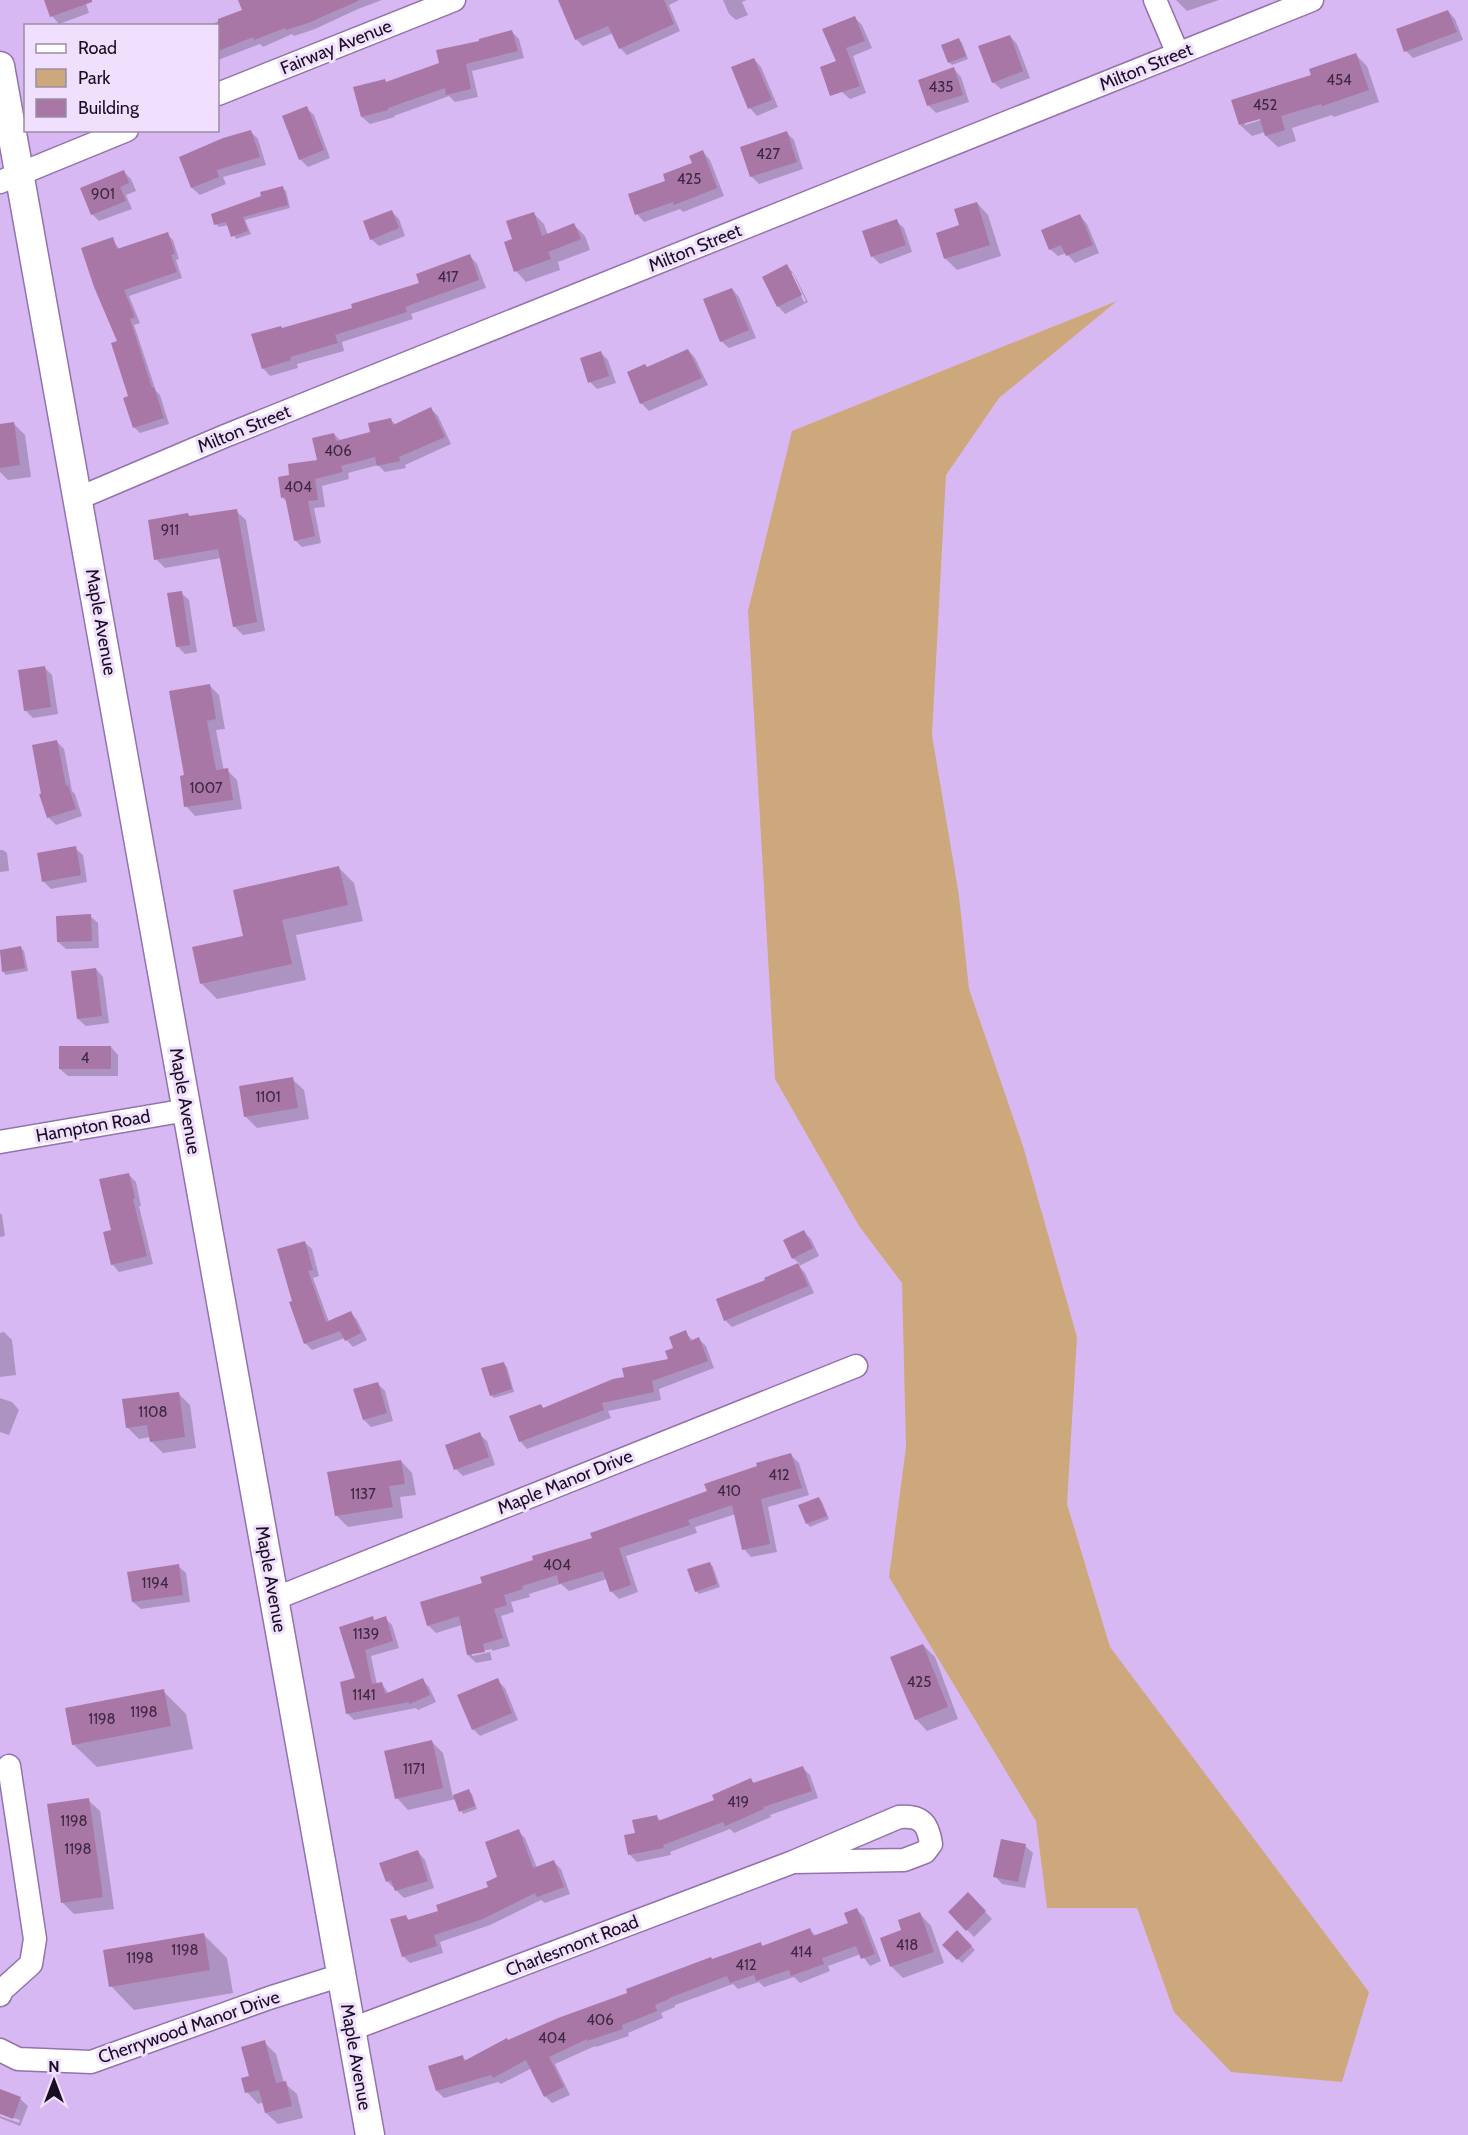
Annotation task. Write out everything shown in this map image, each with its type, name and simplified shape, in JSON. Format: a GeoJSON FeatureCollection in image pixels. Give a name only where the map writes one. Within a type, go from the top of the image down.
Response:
{"type":"FeatureCollection","features":[{"type":"Feature","properties":{"kind":"main road","name":"Maple Avenue"},"geometry":{"type":"LineString","coordinates":[[0,66],[9,178],[79,498],[370,2135]]}},
{"type":"Feature","properties":{"kind":"street","name":"Fairway Avenue"},"geometry":{"type":"LineString","coordinates":[[219,94],[454,0]]}},
{"type":"Feature","properties":{"kind":"street"},"geometry":{"type":"LineString","coordinates":[[1155,0],[1178,54]]}},
{"type":"Feature","properties":{"kind":"street","name":"Milton Street"},"geometry":{"type":"LineString","coordinates":[[79,498],[225,436],[1312,0]]}},
{"type":"Feature","properties":{"kind":"street"},"geometry":{"type":"LineString","coordinates":[[9,178],[122,132]]}},
{"type":"Feature","properties":{"kind":"street","name":"Hampton Road"},"geometry":{"type":"LineString","coordinates":[[0,1142],[187,1110]]}},
{"type":"Feature","properties":{"kind":"street","name":"Maple Manor Drive"},"geometry":{"type":"LineString","coordinates":[[274,1599],[856,1366]]}},
{"type":"Feature","properties":{"kind":"street"},"geometry":{"type":"LineString","coordinates":[[0,1995],[2,1990],[31,1964],[35,1940],[9,1766]]}},
{"type":"Feature","properties":{"kind":"street","name":"Charlesmont Road"},"geometry":{"type":"LineString","coordinates":[[352,2030],[793,1862],[900,1817],[911,1816],[921,1820],[929,1830],[931,1844],[925,1852],[904,1860],[793,1862]]}},
{"type":"Feature","properties":{"kind":"street","name":"Cherrywood Manor Drive"},"geometry":{"type":"LineString","coordinates":[[0,2050],[18,2059],[91,2062],[269,1998],[342,1975]]}},
{"type":"Feature","properties":{"kind":"green space"},"geometry":{"type":"Polygon","coordinates":[[[1117,301],[999,398],[946,475],[932,735],[959,896],[969,989],[1023,1146],[1077,1337],[1067,1504],[1110,1647],[1369,1992],[1342,2082],[1231,2072],[1174,2012],[1137,1908],[1047,1908],[1036,1821],[889,1577],[906,1447],[902,1283],[859,1226],[775,1079],[748,611],[792,431],[1117,301]]]}},
{"type":"Feature","properties":{"kind":"building"},"geometry":{"type":"Polygon","coordinates":[[[44,0],[92,0],[92,2],[50,17],[44,0]]]}},
{"type":"Feature","properties":{"kind":"building"},"geometry":{"type":"Polygon","coordinates":[[[238,0],[358,0],[308,23],[286,30],[285,28],[254,40],[253,37],[219,51],[218,19],[242,10],[238,0]]]}},
{"type":"Feature","properties":{"kind":"building"},"geometry":{"type":"Polygon","coordinates":[[[558,0],[664,0],[674,24],[619,49],[608,26],[575,40],[558,0]]]}},
{"type":"Feature","properties":{"kind":"building"},"geometry":{"type":"Polygon","coordinates":[[[1448,10],[1457,32],[1404,52],[1396,29],[1448,10]]]}},
{"type":"Feature","properties":{"kind":"building"},"geometry":{"type":"Polygon","coordinates":[[[855,16],[865,41],[846,48],[860,86],[830,96],[820,67],[836,61],[822,29],[855,16]]]}},
{"type":"Feature","properties":{"kind":"building"},"geometry":{"type":"Polygon","coordinates":[[[512,30],[518,51],[466,64],[471,89],[446,95],[445,88],[388,108],[388,110],[361,117],[353,87],[385,79],[386,82],[439,63],[436,50],[479,41],[479,39],[512,30]]]}},
{"type":"Feature","properties":{"kind":"building"},"geometry":{"type":"Polygon","coordinates":[[[1010,35],[1023,71],[992,83],[978,46],[1010,35]]]}},
{"type":"Feature","properties":{"kind":"building"},"geometry":{"type":"Polygon","coordinates":[[[959,38],[966,56],[948,63],[941,45],[959,38]]]}},
{"type":"Feature","properties":{"kind":"building"},"geometry":{"type":"Polygon","coordinates":[[[1356,53],[1369,90],[1322,106],[1321,104],[1281,116],[1285,130],[1265,136],[1260,119],[1239,125],[1231,100],[1311,75],[1309,69],[1356,53]]]}},
{"type":"Feature","properties":{"kind":"building"},"geometry":{"type":"Polygon","coordinates":[[[754,58],[772,100],[748,109],[731,67],[754,58]]]}},
{"type":"Feature","properties":{"kind":"building"},"geometry":{"type":"Polygon","coordinates":[[[954,67],[963,95],[927,106],[918,80],[954,67]]]}},
{"type":"Feature","properties":{"kind":"building"},"geometry":{"type":"Polygon","coordinates":[[[307,106],[324,150],[299,160],[282,116],[307,106]]]}},
{"type":"Feature","properties":{"kind":"building"},"geometry":{"type":"Polygon","coordinates":[[[251,130],[260,157],[217,170],[219,177],[191,188],[179,157],[223,138],[251,130]]]}},
{"type":"Feature","properties":{"kind":"building"},"geometry":{"type":"Polygon","coordinates":[[[787,131],[797,162],[750,177],[740,147],[787,131]]]}},
{"type":"Feature","properties":{"kind":"building"},"geometry":{"type":"Polygon","coordinates":[[[703,150],[717,188],[674,205],[673,202],[635,215],[628,194],[665,181],[663,174],[692,163],[689,156],[703,150]]]}},
{"type":"Feature","properties":{"kind":"building"},"geometry":{"type":"Polygon","coordinates":[[[124,170],[129,183],[120,187],[126,201],[91,215],[80,188],[124,170]]]}},
{"type":"Feature","properties":{"kind":"building"},"geometry":{"type":"Polygon","coordinates":[[[283,186],[288,205],[243,217],[248,231],[231,237],[226,222],[214,225],[211,214],[261,196],[260,192],[283,186]]]}},
{"type":"Feature","properties":{"kind":"building"},"geometry":{"type":"Polygon","coordinates":[[[977,202],[990,245],[944,259],[936,233],[959,225],[954,209],[977,202]]]}},
{"type":"Feature","properties":{"kind":"building"},"geometry":{"type":"Polygon","coordinates":[[[392,210],[399,228],[370,240],[363,221],[392,210]]]}},
{"type":"Feature","properties":{"kind":"building"},"geometry":{"type":"Polygon","coordinates":[[[534,212],[542,236],[574,223],[581,239],[548,252],[551,259],[514,272],[504,242],[512,239],[506,221],[534,212]]]}},
{"type":"Feature","properties":{"kind":"building"},"geometry":{"type":"Polygon","coordinates":[[[1080,214],[1093,245],[1066,256],[1061,245],[1049,250],[1041,230],[1080,214]]]}},
{"type":"Feature","properties":{"kind":"building"},"geometry":{"type":"Polygon","coordinates":[[[897,219],[906,245],[871,257],[862,231],[897,219]]]}},
{"type":"Feature","properties":{"kind":"building"},"geometry":{"type":"Polygon","coordinates":[[[168,232],[175,254],[171,255],[177,272],[124,290],[135,317],[130,319],[164,418],[133,428],[123,398],[128,396],[111,343],[117,341],[94,287],[81,248],[113,237],[117,249],[168,232]]]}},
{"type":"Feature","properties":{"kind":"building"},"geometry":{"type":"Polygon","coordinates":[[[470,254],[479,280],[405,307],[407,312],[335,335],[338,343],[290,357],[291,360],[262,369],[251,334],[281,326],[282,328],[352,308],[351,304],[419,283],[416,274],[470,254]]]}},
{"type":"Feature","properties":{"kind":"building"},"geometry":{"type":"Polygon","coordinates":[[[787,264],[802,295],[777,307],[762,277],[787,264]]]}},
{"type":"Feature","properties":{"kind":"building"},"geometry":{"type":"Polygon","coordinates":[[[732,288],[749,330],[720,342],[703,299],[732,288]]]}},
{"type":"Feature","properties":{"kind":"building"},"geometry":{"type":"Polygon","coordinates":[[[688,349],[702,378],[640,404],[627,372],[645,364],[647,367],[688,349]]]}},
{"type":"Feature","properties":{"kind":"building"},"geometry":{"type":"Polygon","coordinates":[[[601,351],[609,376],[588,383],[580,358],[601,351]]]}},
{"type":"Feature","properties":{"kind":"building"},"geometry":{"type":"Polygon","coordinates":[[[431,407],[445,437],[399,457],[400,461],[377,466],[375,457],[341,466],[343,472],[315,479],[318,500],[308,501],[315,536],[294,541],[285,497],[281,498],[278,477],[289,475],[288,464],[317,460],[312,438],[334,433],[336,441],[370,432],[368,423],[391,418],[393,425],[431,407]]]}},
{"type":"Feature","properties":{"kind":"building"},"geometry":{"type":"Polygon","coordinates":[[[14,422],[20,465],[0,468],[0,424],[14,422]]]}},
{"type":"Feature","properties":{"kind":"building"},"geometry":{"type":"Polygon","coordinates":[[[237,509],[257,622],[233,627],[218,549],[154,560],[148,520],[188,513],[189,516],[237,509]]]}},
{"type":"Feature","properties":{"kind":"building"},"geometry":{"type":"Polygon","coordinates":[[[182,591],[190,645],[176,647],[167,593],[182,591]]]}},
{"type":"Feature","properties":{"kind":"building"},"geometry":{"type":"Polygon","coordinates":[[[45,666],[51,707],[24,711],[18,670],[45,666]]]}},
{"type":"Feature","properties":{"kind":"building"},"geometry":{"type":"Polygon","coordinates":[[[210,684],[216,719],[207,721],[216,770],[228,768],[233,800],[184,807],[180,776],[184,775],[169,691],[210,684]]]}},
{"type":"Feature","properties":{"kind":"building"},"geometry":{"type":"Polygon","coordinates":[[[57,740],[66,786],[68,785],[76,809],[47,818],[39,794],[41,794],[32,745],[57,740]]]}},
{"type":"Feature","properties":{"kind":"building"},"geometry":{"type":"Polygon","coordinates":[[[76,846],[81,875],[42,882],[37,853],[76,846]]]}},
{"type":"Feature","properties":{"kind":"building"},"geometry":{"type":"Polygon","coordinates":[[[339,866],[348,905],[282,920],[292,964],[200,984],[192,947],[243,936],[233,890],[339,866]]]}},
{"type":"Feature","properties":{"kind":"building"},"geometry":{"type":"Polygon","coordinates":[[[91,914],[92,941],[57,942],[56,916],[91,914]]]}},
{"type":"Feature","properties":{"kind":"building"},"geometry":{"type":"Polygon","coordinates":[[[21,946],[25,968],[2,972],[0,950],[21,946]]]}},
{"type":"Feature","properties":{"kind":"building"},"geometry":{"type":"Polygon","coordinates":[[[96,968],[102,1016],[77,1019],[71,971],[96,968]]]}},
{"type":"Feature","properties":{"kind":"building"},"geometry":{"type":"Polygon","coordinates":[[[59,1046],[111,1046],[111,1069],[59,1069],[59,1046]]]}},
{"type":"Feature","properties":{"kind":"building"},"geometry":{"type":"Polygon","coordinates":[[[293,1077],[298,1108],[244,1117],[239,1086],[293,1077]]]}},
{"type":"Feature","properties":{"kind":"building"},"geometry":{"type":"Polygon","coordinates":[[[129,1173],[147,1256],[111,1265],[103,1232],[111,1230],[99,1179],[129,1173]]]}},
{"type":"Feature","properties":{"kind":"building"},"geometry":{"type":"Polygon","coordinates":[[[804,1230],[813,1248],[792,1259],[783,1240],[804,1230]]]}},
{"type":"Feature","properties":{"kind":"building"},"geometry":{"type":"Polygon","coordinates":[[[305,1241],[313,1270],[308,1271],[326,1322],[351,1311],[361,1333],[345,1341],[340,1331],[304,1344],[289,1302],[292,1301],[277,1249],[305,1241]]]}},
{"type":"Feature","properties":{"kind":"building"},"geometry":{"type":"Polygon","coordinates":[[[798,1263],[808,1286],[724,1321],[716,1299],[765,1280],[764,1278],[798,1263]]]}},
{"type":"Feature","properties":{"kind":"building"},"geometry":{"type":"Polygon","coordinates":[[[686,1330],[690,1341],[699,1337],[708,1361],[652,1381],[654,1392],[602,1403],[604,1410],[519,1442],[509,1416],[541,1404],[543,1408],[613,1379],[624,1377],[622,1368],[668,1359],[665,1351],[673,1348],[669,1337],[686,1330]]]}},
{"type":"Feature","properties":{"kind":"building"},"geometry":{"type":"Polygon","coordinates":[[[504,1362],[512,1389],[490,1396],[481,1368],[504,1362]]]}},
{"type":"Feature","properties":{"kind":"building"},"geometry":{"type":"Polygon","coordinates":[[[378,1382],[387,1413],[363,1420],[353,1389],[378,1382]]]}},
{"type":"Feature","properties":{"kind":"building"},"geometry":{"type":"Polygon","coordinates":[[[179,1392],[185,1437],[150,1442],[147,1425],[126,1428],[122,1399],[179,1392]]]}},
{"type":"Feature","properties":{"kind":"building"},"geometry":{"type":"Polygon","coordinates":[[[480,1432],[489,1457],[454,1470],[445,1445],[480,1432]]]}},
{"type":"Feature","properties":{"kind":"building"},"geometry":{"type":"Polygon","coordinates":[[[791,1453],[802,1488],[761,1499],[770,1544],[742,1550],[732,1505],[688,1520],[690,1525],[619,1548],[631,1585],[610,1592],[603,1571],[559,1584],[557,1575],[522,1586],[523,1589],[504,1595],[507,1605],[494,1609],[503,1638],[483,1644],[485,1652],[467,1655],[459,1616],[427,1626],[420,1602],[482,1583],[480,1577],[533,1560],[532,1556],[592,1538],[590,1533],[707,1491],[704,1484],[757,1466],[756,1463],[791,1453]]]}},
{"type":"Feature","properties":{"kind":"building"},"geometry":{"type":"Polygon","coordinates":[[[401,1460],[405,1484],[389,1486],[393,1507],[335,1516],[327,1472],[401,1460]]]}},
{"type":"Feature","properties":{"kind":"building"},"geometry":{"type":"Polygon","coordinates":[[[819,1497],[827,1516],[806,1524],[798,1505],[819,1497]]]}},
{"type":"Feature","properties":{"kind":"building"},"geometry":{"type":"Polygon","coordinates":[[[710,1562],[717,1584],[695,1592],[687,1569],[710,1562]]]}},
{"type":"Feature","properties":{"kind":"building"},"geometry":{"type":"Polygon","coordinates":[[[179,1564],[183,1595],[132,1602],[127,1572],[179,1564]]]}},
{"type":"Feature","properties":{"kind":"building"},"geometry":{"type":"Polygon","coordinates":[[[373,1616],[374,1620],[386,1616],[393,1641],[365,1650],[372,1684],[382,1682],[385,1694],[423,1678],[430,1695],[409,1704],[409,1702],[346,1714],[340,1682],[355,1678],[339,1627],[373,1616]]]}},
{"type":"Feature","properties":{"kind":"building"},"geometry":{"type":"Polygon","coordinates":[[[923,1644],[948,1707],[915,1720],[890,1657],[923,1644]]]}},
{"type":"Feature","properties":{"kind":"building"},"geometry":{"type":"Polygon","coordinates":[[[498,1678],[512,1713],[472,1730],[457,1695],[498,1678]]]}},
{"type":"Feature","properties":{"kind":"building"},"geometry":{"type":"Polygon","coordinates":[[[164,1689],[171,1726],[72,1745],[65,1708],[164,1689]]]}},
{"type":"Feature","properties":{"kind":"building"},"geometry":{"type":"Polygon","coordinates":[[[432,1740],[443,1788],[395,1799],[384,1751],[432,1740]]]}},
{"type":"Feature","properties":{"kind":"building"},"geometry":{"type":"Polygon","coordinates":[[[803,1766],[812,1791],[763,1807],[764,1809],[725,1826],[723,1822],[663,1845],[664,1848],[628,1855],[624,1835],[635,1833],[632,1820],[657,1815],[658,1821],[714,1800],[712,1795],[751,1778],[753,1783],[803,1766]]]}},
{"type":"Feature","properties":{"kind":"building"},"geometry":{"type":"Polygon","coordinates":[[[469,1789],[475,1806],[459,1812],[453,1795],[469,1789]]]}},
{"type":"Feature","properties":{"kind":"building"},"geometry":{"type":"Polygon","coordinates":[[[89,1798],[103,1897],[61,1903],[47,1804],[89,1798]]]}},
{"type":"Feature","properties":{"kind":"building"},"geometry":{"type":"Polygon","coordinates":[[[519,1829],[533,1868],[554,1860],[564,1887],[537,1897],[535,1893],[483,1919],[434,1935],[437,1946],[402,1957],[390,1919],[406,1915],[408,1920],[438,1911],[436,1905],[488,1887],[486,1882],[497,1877],[485,1842],[519,1829]]]}},
{"type":"Feature","properties":{"kind":"building"},"geometry":{"type":"Polygon","coordinates":[[[1001,1839],[1026,1844],[1018,1882],[993,1877],[1001,1839]]]}},
{"type":"Feature","properties":{"kind":"building"},"geometry":{"type":"Polygon","coordinates":[[[418,1850],[428,1881],[395,1891],[391,1880],[386,1882],[379,1863],[418,1850]]]}},
{"type":"Feature","properties":{"kind":"building"},"geometry":{"type":"Polygon","coordinates":[[[968,1892],[986,1911],[966,1931],[948,1912],[968,1892]]]}},
{"type":"Feature","properties":{"kind":"building"},"geometry":{"type":"Polygon","coordinates":[[[857,1908],[875,1954],[861,1959],[856,1946],[822,1958],[824,1964],[791,1976],[789,1970],[756,1981],[754,1975],[730,1983],[727,1976],[669,1998],[655,2005],[657,2011],[622,2025],[623,2029],[587,2041],[587,2039],[549,2057],[564,2087],[544,2097],[526,2060],[493,2078],[491,2075],[436,2091],[428,2066],[463,2055],[464,2061],[507,2038],[508,2040],[558,2018],[627,1993],[626,1989],[711,1957],[712,1959],[761,1942],[762,1946],[810,1928],[813,1936],[848,1923],[844,1913],[857,1908]]]}},
{"type":"Feature","properties":{"kind":"building"},"geometry":{"type":"Polygon","coordinates":[[[920,1912],[934,1952],[890,1967],[880,1938],[901,1930],[898,1920],[920,1912]]]}},
{"type":"Feature","properties":{"kind":"building"},"geometry":{"type":"Polygon","coordinates":[[[957,1930],[972,1946],[957,1960],[942,1945],[957,1930]]]}},
{"type":"Feature","properties":{"kind":"building"},"geometry":{"type":"Polygon","coordinates":[[[204,1933],[210,1970],[109,1987],[103,1950],[204,1933]]]}},
{"type":"Feature","properties":{"kind":"building"},"geometry":{"type":"Polygon","coordinates":[[[265,2040],[276,2083],[286,2081],[292,2106],[265,2113],[259,2090],[245,2093],[241,2078],[249,2076],[241,2047],[265,2040]]]}},
{"type":"Feature","properties":{"kind":"building"},"geometry":{"type":"Polygon","coordinates":[[[0,2089],[21,2097],[13,2119],[0,2114],[0,2089]]]}}]}
